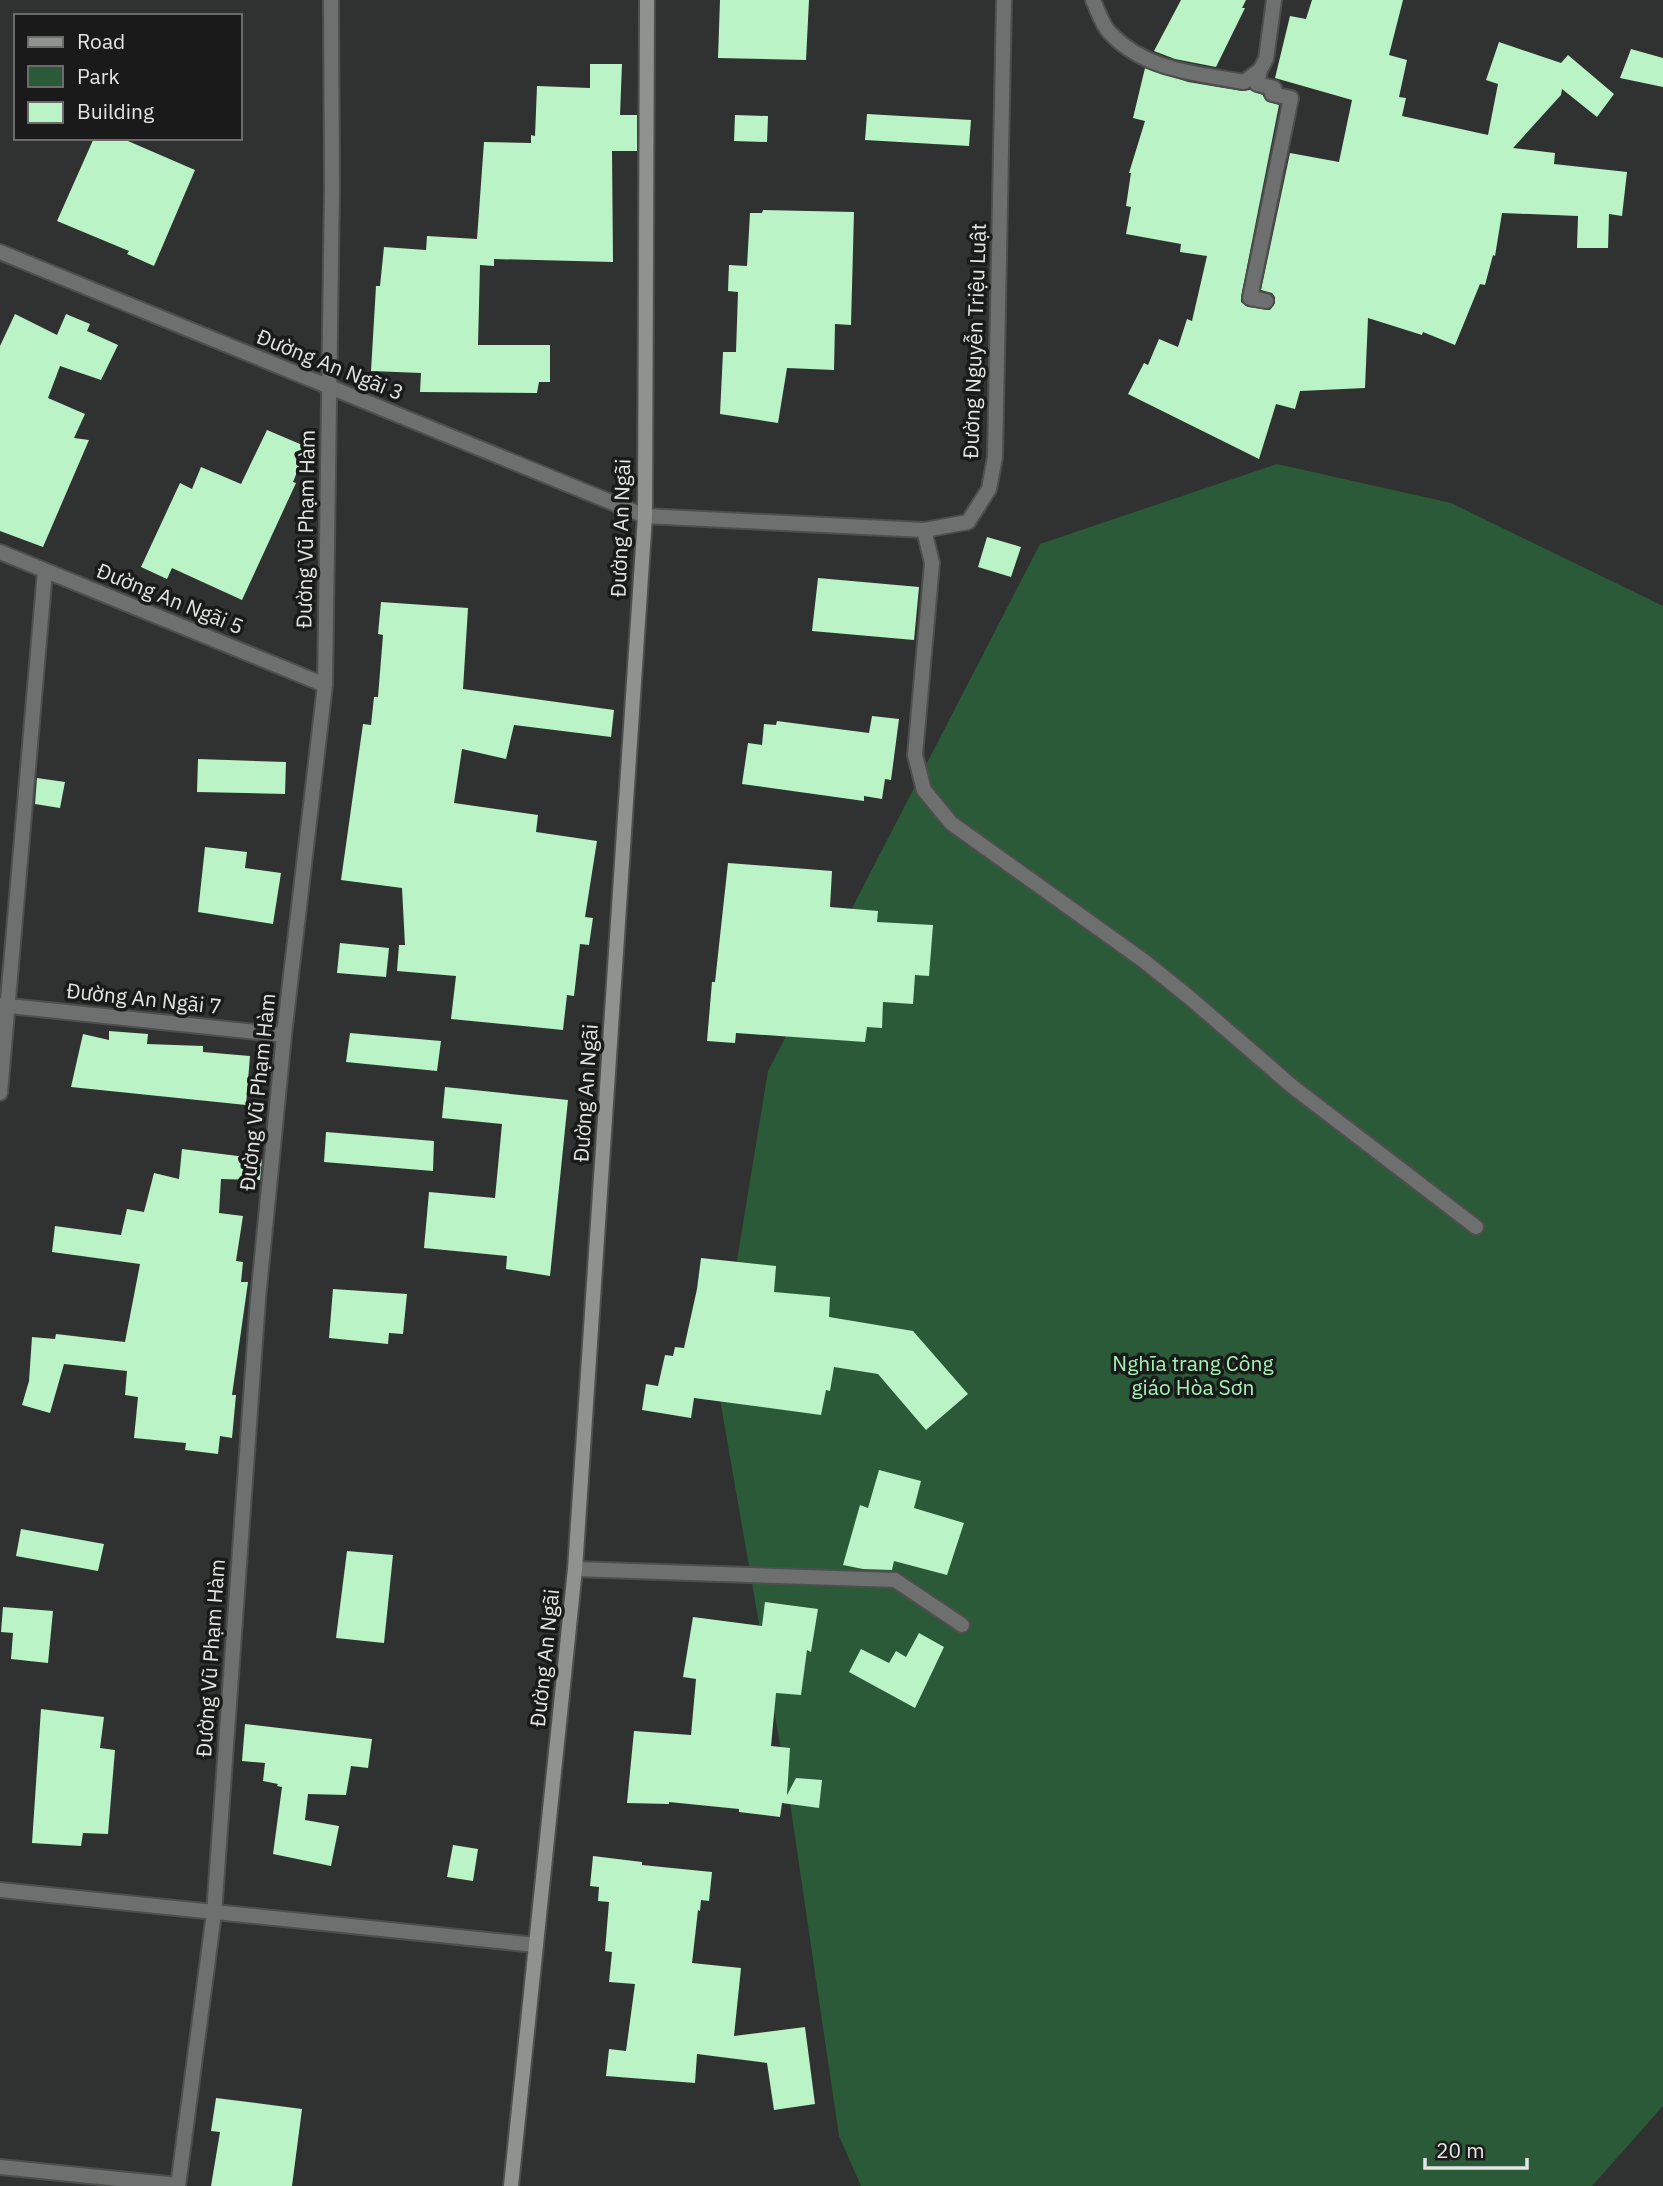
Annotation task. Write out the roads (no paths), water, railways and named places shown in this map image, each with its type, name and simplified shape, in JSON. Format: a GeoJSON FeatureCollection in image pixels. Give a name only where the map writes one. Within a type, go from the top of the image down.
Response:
{"type":"FeatureCollection","features":[{"type":"Feature","properties":{"kind":"main road","name":"Đường An Ngãi"},"geometry":{"type":"LineString","coordinates":[[511,2186],[575,1569],[645,516],[647,0]]}},
{"type":"Feature","properties":{"kind":"street","name":"Đường Vũ Phạm Hàm"},"geometry":{"type":"LineString","coordinates":[[178,2185],[214,1913],[258,1299],[284,1035],[325,685],[331,0]]}},
{"type":"Feature","properties":{"kind":"street","name":"Đường Nguyễn Triệu Luật"},"geometry":{"type":"LineString","coordinates":[[645,516],[923,530],[968,522],[989,489],[995,457],[1004,0]]}},
{"type":"Feature","properties":{"kind":"street"},"geometry":{"type":"LineString","coordinates":[[1093,0],[1108,32],[1131,52],[1161,67],[1244,82],[1260,70]]}},
{"type":"Feature","properties":{"kind":"street"},"geometry":{"type":"LineString","coordinates":[[1266,301],[1250,298],[1291,98],[1272,94],[1274,88],[1257,84],[1260,70],[1266,60],[1274,0]]}},
{"type":"Feature","properties":{"kind":"street","name":"Đường An Ngãi 3"},"geometry":{"type":"LineString","coordinates":[[0,252],[645,516]]}},
{"type":"Feature","properties":{"kind":"street"},"geometry":{"type":"LineString","coordinates":[[923,530],[932,563],[915,755],[924,790],[951,823],[1144,961],[1293,1087],[1476,1227]]}},
{"type":"Feature","properties":{"kind":"street","name":"Đường An Ngãi 5"},"geometry":{"type":"LineString","coordinates":[[0,552],[325,685]]}},
{"type":"Feature","properties":{"kind":"street"},"geometry":{"type":"LineString","coordinates":[[0,1093],[4,1006],[45,571]]}},
{"type":"Feature","properties":{"kind":"street","name":"Đường An Ngãi 7"},"geometry":{"type":"LineString","coordinates":[[4,1006],[284,1035]]}},
{"type":"Feature","properties":{"kind":"street"},"geometry":{"type":"LineString","coordinates":[[575,1569],[895,1580],[962,1625]]}},
{"type":"Feature","properties":{"kind":"street"},"geometry":{"type":"LineString","coordinates":[[0,1889],[536,1945]]}},
{"type":"Feature","properties":{"kind":"street"},"geometry":{"type":"LineString","coordinates":[[0,2167],[178,2185]]}},
{"type":"Feature","properties":{"kind":"park label","name":"Nghĩa trang Công giáo Hòa Sơn"},"geometry":{"type":"Point","coordinates":[1193,1376]}}]}
